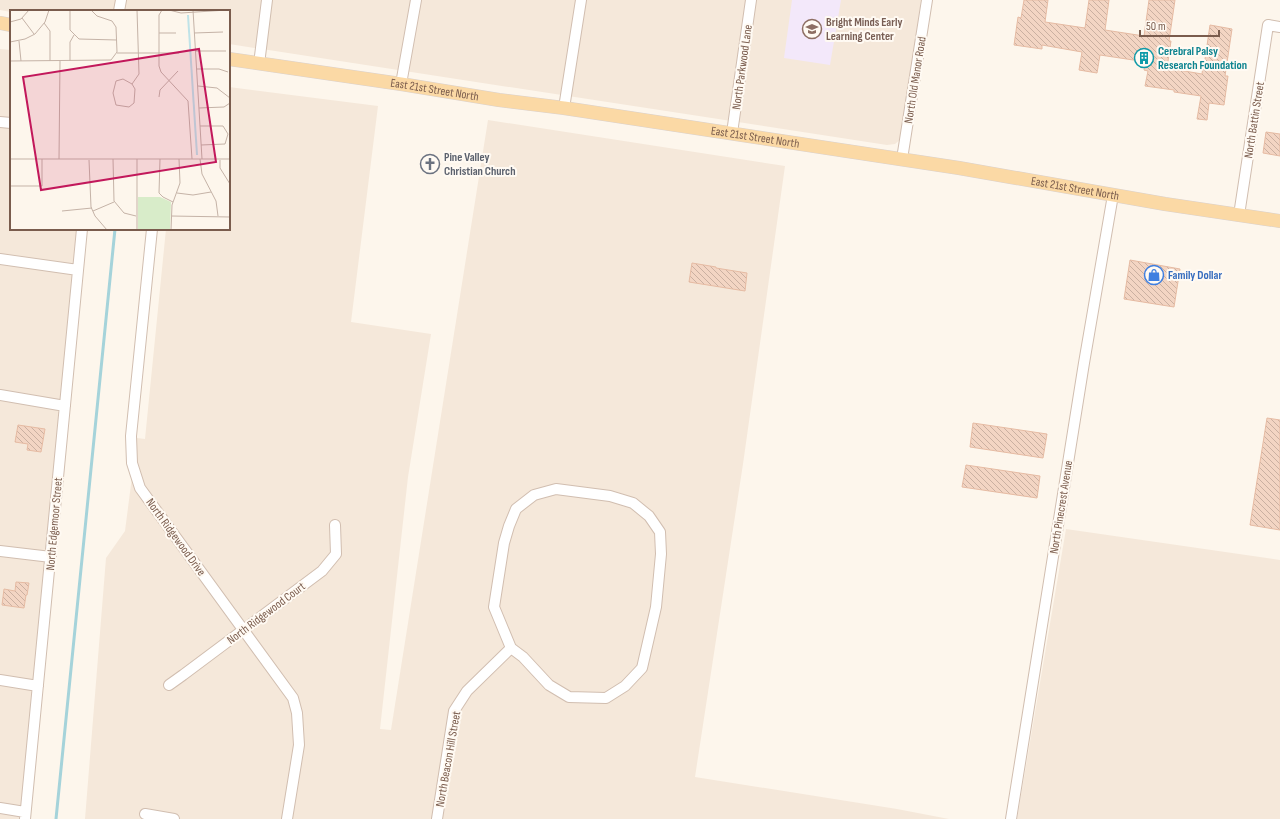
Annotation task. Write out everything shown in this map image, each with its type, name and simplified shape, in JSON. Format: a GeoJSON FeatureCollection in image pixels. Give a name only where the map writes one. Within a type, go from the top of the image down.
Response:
{"type":"FeatureCollection","features":[{"type":"Feature","properties":{"kind":"main road"},"geometry":{"type":"LineString","coordinates":[[0,23],[10,25]]}},
{"type":"Feature","properties":{"kind":"main road","name":"East 21st Street North"},"geometry":{"type":"LineString","coordinates":[[230,59],[902,159],[1113,195],[1280,221]]}},
{"type":"Feature","properties":{"kind":"street"},"geometry":{"type":"LineString","coordinates":[[119,10],[121,0]]}},
{"type":"Feature","properties":{"kind":"street"},"geometry":{"type":"LineString","coordinates":[[259,64],[267,0]]}},
{"type":"Feature","properties":{"kind":"street"},"geometry":{"type":"LineString","coordinates":[[401,84],[416,0]]}},
{"type":"Feature","properties":{"kind":"street"},"geometry":{"type":"LineString","coordinates":[[564,108],[581,0]]}},
{"type":"Feature","properties":{"kind":"street","name":"North Parkwood Lane"},"geometry":{"type":"LineString","coordinates":[[732,133],[751,0]]}},
{"type":"Feature","properties":{"kind":"street","name":"North Old Manor Road"},"geometry":{"type":"LineString","coordinates":[[902,159],[927,0]]}},
{"type":"Feature","properties":{"kind":"street","name":"North Battin Street"},"geometry":{"type":"LineString","coordinates":[[1239,215],[1268,25],[1280,27]]}},
{"type":"Feature","properties":{"kind":"street"},"geometry":{"type":"LineString","coordinates":[[0,122],[10,123]]}},
{"type":"Feature","properties":{"kind":"street","name":"North Pinecrest Avenue"},"geometry":{"type":"LineString","coordinates":[[1011,819],[1083,371],[1113,195]]}},
{"type":"Feature","properties":{"kind":"street","name":"North Edgemoor Street"},"geometry":{"type":"LineString","coordinates":[[25,816],[82,230]]}},
{"type":"Feature","properties":{"kind":"street","name":"North Ridgewood Drive"},"geometry":{"type":"LineString","coordinates":[[152,230],[131,436],[132,463],[140,488],[292,698],[297,713],[299,745],[287,819]]}},
{"type":"Feature","properties":{"kind":"street"},"geometry":{"type":"LineString","coordinates":[[0,259],[78,270]]}},
{"type":"Feature","properties":{"kind":"street"},"geometry":{"type":"LineString","coordinates":[[0,395],[65,406]]}},
{"type":"Feature","properties":{"kind":"street"},"geometry":{"type":"LineString","coordinates":[[556,489],[610,496],[633,503],[649,516],[660,532],[661,554],[656,607],[642,668],[625,686],[606,698],[569,697],[548,685],[523,657],[511,648],[494,607],[504,543],[516,509],[534,494],[556,489]]}},
{"type":"Feature","properties":{"kind":"street","name":"North Ridgewood Court"},"geometry":{"type":"LineString","coordinates":[[169,685],[322,571],[336,554],[335,525]]}},
{"type":"Feature","properties":{"kind":"street"},"geometry":{"type":"LineString","coordinates":[[0,551],[51,557]]}},
{"type":"Feature","properties":{"kind":"street","name":"North Beacon Hill Street"},"geometry":{"type":"LineString","coordinates":[[437,819],[454,711],[467,691],[511,648]]}},
{"type":"Feature","properties":{"kind":"street"},"geometry":{"type":"LineString","coordinates":[[0,680],[38,686]]}},
{"type":"Feature","properties":{"kind":"street"},"geometry":{"type":"LineString","coordinates":[[0,808],[25,816]]}},
{"type":"Feature","properties":{"kind":"street"},"geometry":{"type":"LineString","coordinates":[[145,814],[174,819]]}},
{"type":"Feature","properties":{"kind":"shaded area"},"geometry":{"type":"Polygon","coordinates":[[[0,0],[921,0],[901,139],[895,144],[887,145],[230,44],[230,10],[10,10],[10,12],[0,10],[0,0]]]}},
{"type":"Feature","properties":{"kind":"shaded area","name":"Bright Minds Early Learning Center"},"geometry":{"type":"Polygon","coordinates":[[[792,0],[841,0],[830,65],[784,58],[792,0]]]}},
{"type":"Feature","properties":{"kind":"shaded area"},"geometry":{"type":"Polygon","coordinates":[[[0,49],[10,50],[10,230],[79,230],[24,819],[0,819],[0,49]]]}},
{"type":"Feature","properties":{"kind":"shaded area"},"geometry":{"type":"Polygon","coordinates":[[[230,87],[378,106],[351,322],[431,334],[408,477],[380,729],[391,730],[488,120],[785,166],[743,464],[695,777],[897,809],[949,819],[85,819],[106,558],[125,531],[137,438],[145,439],[166,230],[230,230],[230,87]]]}},
{"type":"Feature","properties":{"kind":"shaded area"},"geometry":{"type":"Polygon","coordinates":[[[1066,529],[1280,560],[1280,819],[1017,819],[1066,529]]]}},
{"type":"Feature","properties":{"kind":"building","name":"Cerebral Palsy Research Foundation"},"geometry":{"type":"Polygon","coordinates":[[[1024,0],[1048,0],[1045,22],[1085,28],[1089,0],[1109,0],[1105,30],[1144,36],[1149,0],[1175,0],[1167,68],[1202,74],[1210,25],[1232,29],[1225,76],[1228,76],[1224,105],[1209,103],[1207,120],[1197,119],[1201,96],[1145,86],[1148,71],[1144,70],[1145,65],[1140,64],[1140,61],[1100,55],[1097,73],[1079,70],[1082,52],[1042,45],[1042,49],[1014,45],[1018,17],[1021,18],[1024,0]]]}},
{"type":"Feature","properties":{"kind":"building"},"geometry":{"type":"Polygon","coordinates":[[[1266,132],[1280,134],[1280,156],[1263,153],[1266,132]]]}},
{"type":"Feature","properties":{"kind":"building"},"geometry":{"type":"Polygon","coordinates":[[[1130,260],[1180,269],[1174,307],[1124,299],[1130,260]]]}},
{"type":"Feature","properties":{"kind":"building"},"geometry":{"type":"Polygon","coordinates":[[[692,263],[747,273],[745,291],[689,282],[692,263]]]}},
{"type":"Feature","properties":{"kind":"building"},"geometry":{"type":"Polygon","coordinates":[[[1267,418],[1280,420],[1280,530],[1250,525],[1267,418]]]}},
{"type":"Feature","properties":{"kind":"building"},"geometry":{"type":"Polygon","coordinates":[[[973,423],[1047,434],[1043,458],[970,447],[973,423]]]}},
{"type":"Feature","properties":{"kind":"building"},"geometry":{"type":"Polygon","coordinates":[[[18,425],[45,429],[41,452],[27,450],[28,444],[15,442],[18,425]]]}},
{"type":"Feature","properties":{"kind":"building"},"geometry":{"type":"Polygon","coordinates":[[[966,465],[1040,476],[1037,498],[962,487],[966,465]]]}},
{"type":"Feature","properties":{"kind":"building"},"geometry":{"type":"Polygon","coordinates":[[[16,582],[29,583],[24,608],[2,605],[4,589],[15,591],[16,582]]]}},
{"type":"Feature","properties":{"kind":"waterway"},"geometry":{"type":"LineString","coordinates":[[56,819],[115,230]]}},
{"type":"Feature","properties":{"kind":"place","name":"Bright Minds Early Learning Center"},"geometry":{"type":"Point","coordinates":[812,29]}},
{"type":"Feature","properties":{"kind":"place","name":"Cerebral Palsy Research Foundation"},"geometry":{"type":"Point","coordinates":[1144,58]}},
{"type":"Feature","properties":{"kind":"place","name":"Pine Valley Christian Church"},"geometry":{"type":"Point","coordinates":[430,164]}},
{"type":"Feature","properties":{"kind":"place","name":"Family Dollar"},"geometry":{"type":"Point","coordinates":[1154,275]}}]}
